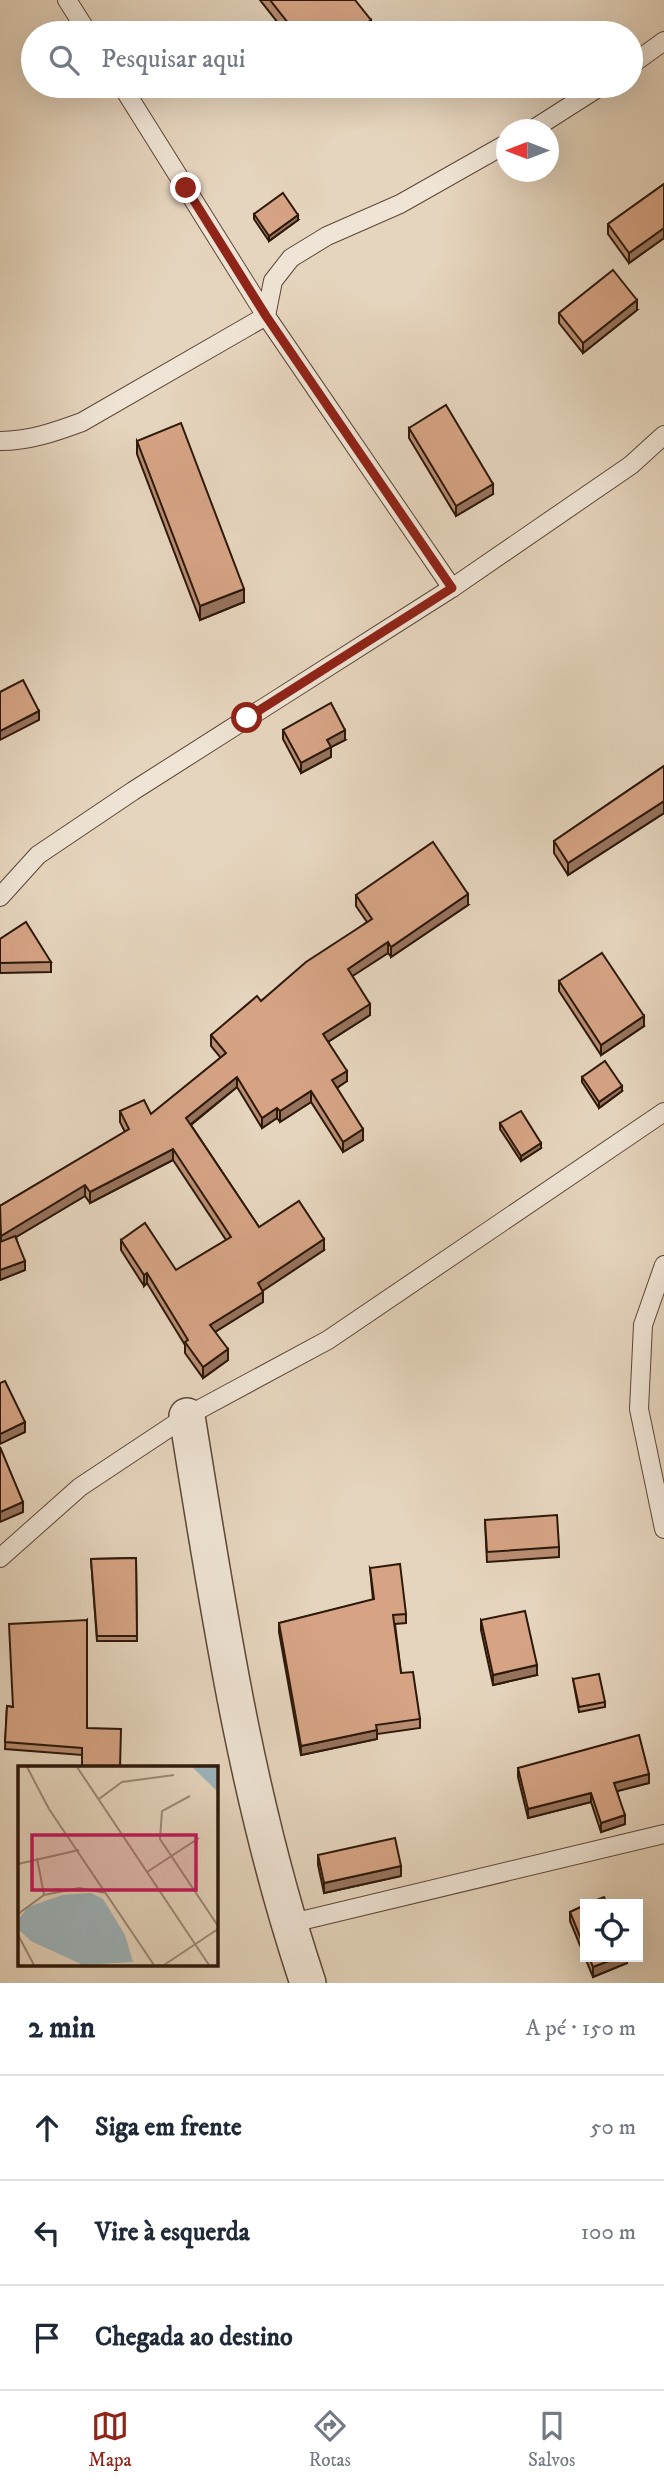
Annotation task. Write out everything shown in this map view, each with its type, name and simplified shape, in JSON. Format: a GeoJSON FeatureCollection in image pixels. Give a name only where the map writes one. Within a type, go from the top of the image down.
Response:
{"type":"FeatureCollection","features":[{"type":"Feature","properties":{"kind":"street"},"geometry":{"type":"LineString","coordinates":[[187,1416],[234,1700],[288,1923],[308,1983]]}},
{"type":"Feature","properties":{"kind":"lane"},"geometry":{"type":"LineString","coordinates":[[67,0],[80,21]]}},
{"type":"Feature","properties":{"kind":"lane"},"geometry":{"type":"LineString","coordinates":[[643,56],[664,41]]}},
{"type":"Feature","properties":{"kind":"lane"},"geometry":{"type":"LineString","coordinates":[[129,98],[266,316],[452,588]]}},
{"type":"Feature","properties":{"kind":"lane"},"geometry":{"type":"LineString","coordinates":[[549,119],[582,98]]}},
{"type":"Feature","properties":{"kind":"lane"},"geometry":{"type":"LineString","coordinates":[[0,441],[16,441],[51,434],[82,422],[266,316],[273,281],[291,258],[327,236],[400,204],[496,150]]}},
{"type":"Feature","properties":{"kind":"lane"},"geometry":{"type":"LineString","coordinates":[[0,897],[49,848],[133,791],[452,588],[631,465],[664,435]]}},
{"type":"Feature","properties":{"kind":"lane"},"geometry":{"type":"LineString","coordinates":[[0,1558],[80,1487],[187,1416],[328,1340],[664,1112]]}},
{"type":"Feature","properties":{"kind":"lane"},"geometry":{"type":"LineString","coordinates":[[664,1265],[643,1325],[639,1409],[664,1529]]}},
{"type":"Feature","properties":{"kind":"lane"},"geometry":{"type":"LineString","coordinates":[[288,1923],[664,1834]]}},
{"type":"Feature","properties":{"kind":"building"},"geometry":{"type":"Polygon","coordinates":[[[270,0],[355,0],[371,20],[370,21],[287,21],[270,0]]]}},
{"type":"Feature","properties":{"kind":"building"},"geometry":{"type":"Polygon","coordinates":[[[664,184],[664,228],[629,253],[608,224],[664,184]]]}},
{"type":"Feature","properties":{"kind":"building"},"geometry":{"type":"Polygon","coordinates":[[[283,193],[298,215],[269,236],[254,214],[283,193]]]}},
{"type":"Feature","properties":{"kind":"building"},"geometry":{"type":"Polygon","coordinates":[[[613,270],[637,300],[583,343],[559,313],[613,270]]]}},
{"type":"Feature","properties":{"kind":"building"},"geometry":{"type":"Polygon","coordinates":[[[446,405],[493,484],[456,506],[409,428],[446,405]]]}},
{"type":"Feature","properties":{"kind":"building"},"geometry":{"type":"Polygon","coordinates":[[[181,423],[244,589],[200,606],[137,441],[181,423]]]}},
{"type":"Feature","properties":{"kind":"building"},"geometry":{"type":"Polygon","coordinates":[[[23,680],[39,711],[0,731],[0,692],[23,680]]]}},
{"type":"Feature","properties":{"kind":"building"},"geometry":{"type":"Polygon","coordinates":[[[331,703],[345,730],[327,740],[331,747],[301,763],[283,730],[331,703]]]}},
{"type":"Feature","properties":{"kind":"building"},"geometry":{"type":"Polygon","coordinates":[[[664,766],[664,801],[568,863],[554,841],[664,766]]]}},
{"type":"Feature","properties":{"kind":"building"},"geometry":{"type":"Polygon","coordinates":[[[433,842],[468,894],[391,947],[388,942],[348,969],[370,1004],[323,1034],[347,1071],[332,1080],[363,1129],[343,1142],[311,1091],[280,1111],[277,1108],[262,1118],[237,1077],[186,1118],[259,1227],[299,1201],[324,1239],[258,1283],[263,1292],[210,1325],[228,1349],[203,1367],[185,1342],[188,1340],[147,1273],[144,1275],[121,1240],[145,1223],[176,1270],[231,1237],[173,1149],[90,1192],[85,1185],[1,1236],[0,1206],[129,1129],[120,1111],[144,1100],[151,1114],[226,1053],[211,1035],[257,996],[261,1001],[306,962],[372,919],[356,895],[433,842]]]}},
{"type":"Feature","properties":{"kind":"building"},"geometry":{"type":"Polygon","coordinates":[[[26,922],[51,962],[0,963],[0,939],[26,922]]]}},
{"type":"Feature","properties":{"kind":"building"},"geometry":{"type":"Polygon","coordinates":[[[602,953],[644,1016],[601,1045],[559,981],[602,953]]]}},
{"type":"Feature","properties":{"kind":"building"},"geometry":{"type":"Polygon","coordinates":[[[605,1061],[622,1086],[599,1102],[582,1077],[605,1061]]]}},
{"type":"Feature","properties":{"kind":"building"},"geometry":{"type":"Polygon","coordinates":[[[521,1111],[541,1143],[521,1156],[500,1123],[521,1111]]]}},
{"type":"Feature","properties":{"kind":"building"},"geometry":{"type":"Polygon","coordinates":[[[15,1236],[25,1261],[0,1270],[0,1242],[15,1236]]]}},
{"type":"Feature","properties":{"kind":"building"},"geometry":{"type":"Polygon","coordinates":[[[5,1381],[25,1422],[0,1434],[0,1383],[5,1381]]]}},
{"type":"Feature","properties":{"kind":"building"},"geometry":{"type":"Polygon","coordinates":[[[0,1447],[23,1502],[0,1512],[0,1447]]]}},
{"type":"Feature","properties":{"kind":"building"},"geometry":{"type":"Polygon","coordinates":[[[557,1515],[559,1547],[487,1552],[485,1520],[557,1515]]]}},
{"type":"Feature","properties":{"kind":"building"},"geometry":{"type":"Polygon","coordinates":[[[136,1558],[137,1636],[97,1636],[91,1559],[136,1558]]]}},
{"type":"Feature","properties":{"kind":"building"},"geometry":{"type":"Polygon","coordinates":[[[400,1564],[406,1614],[393,1615],[401,1673],[413,1672],[420,1719],[376,1725],[377,1730],[301,1746],[279,1623],[374,1599],[370,1568],[400,1564]]]}},
{"type":"Feature","properties":{"kind":"building"},"geometry":{"type":"Polygon","coordinates":[[[525,1611],[537,1665],[493,1675],[481,1620],[525,1611]]]}},
{"type":"Feature","properties":{"kind":"building"},"geometry":{"type":"Polygon","coordinates":[[[87,1620],[87,1728],[121,1729],[120,1766],[82,1766],[82,1748],[5,1742],[7,1706],[13,1707],[9,1624],[87,1620]]]}},
{"type":"Feature","properties":{"kind":"building"},"geometry":{"type":"Polygon","coordinates":[[[599,1674],[605,1702],[579,1707],[573,1679],[599,1674]]]}},
{"type":"Feature","properties":{"kind":"building"},"geometry":{"type":"Polygon","coordinates":[[[639,1735],[649,1774],[614,1783],[625,1815],[601,1823],[591,1793],[528,1809],[518,1768],[639,1735]]]}},
{"type":"Feature","properties":{"kind":"building"},"geometry":{"type":"Polygon","coordinates":[[[395,1838],[401,1866],[324,1883],[318,1855],[395,1838]]]}},
{"type":"Feature","properties":{"kind":"building"},"geometry":{"type":"Polygon","coordinates":[[[580,1907],[580,1937],[570,1912],[580,1907]]]}},
{"type":"Feature","properties":{"kind":"building"},"geometry":{"type":"Polygon","coordinates":[[[591,1962],[606,1962],[593,1967],[591,1962]]]}},
{"type":"Feature","properties":{"kind":"route"},"geometry":{"type":"LineString","coordinates":[[186,188],[266,316],[452,588],[247,718]]}}]}
